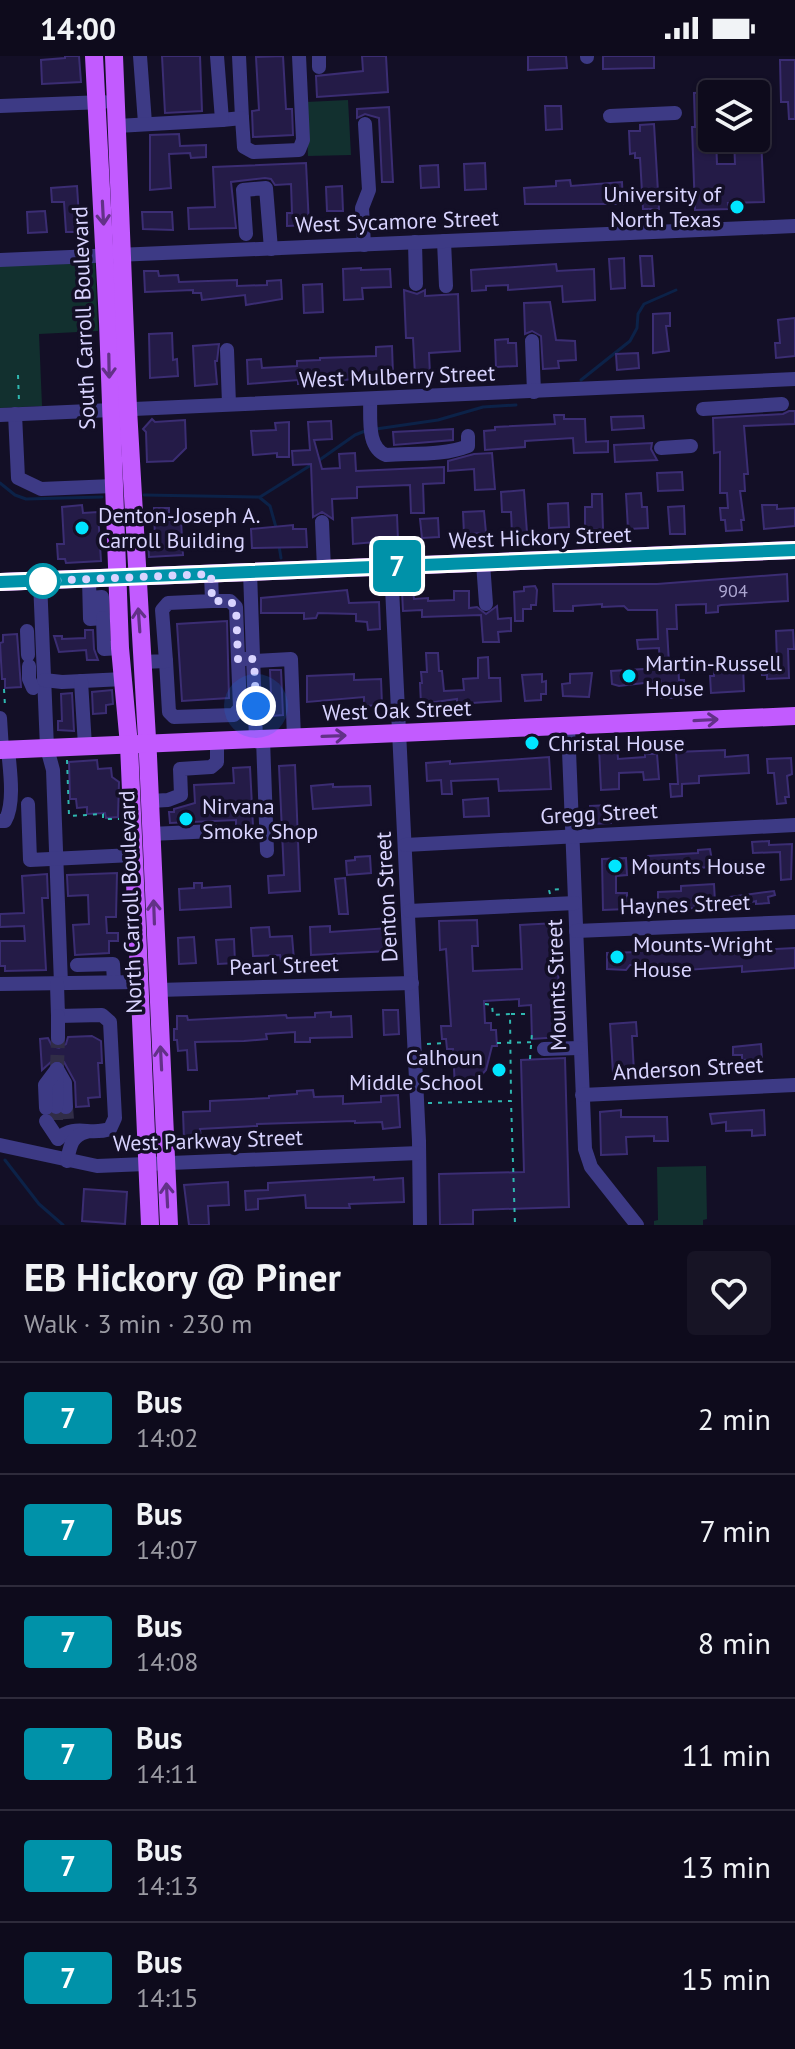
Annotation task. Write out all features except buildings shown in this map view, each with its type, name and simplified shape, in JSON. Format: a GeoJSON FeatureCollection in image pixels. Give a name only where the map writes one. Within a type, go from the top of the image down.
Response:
{"type":"FeatureCollection","features":[{"type":"Feature","properties":{"kind":"main road","name":"South Carroll Boulevard"},"geometry":{"type":"LineString","coordinates":[[94,56],[96,102],[114,255]]}},
{"type":"Feature","properties":{"kind":"main road","name":"South Carroll Boulevard"},"geometry":{"type":"LineString","coordinates":[[114,56],[117,126],[114,255],[119,409],[137,577]]}},
{"type":"Feature","properties":{"kind":"main road","name":"South Carroll Boulevard"},"geometry":{"type":"LineString","coordinates":[[117,578],[113,486],[119,409]]}},
{"type":"Feature","properties":{"kind":"main road","name":"West Hickory Street"},"geometry":{"type":"LineString","coordinates":[[0,582],[40,581],[89,588],[117,578],[795,550]]}},
{"type":"Feature","properties":{"kind":"main road","name":"North Carroll Boulevard"},"geometry":{"type":"LineString","coordinates":[[137,577],[142,662],[133,855],[139,982],[156,1165],[169,1225]]}},
{"type":"Feature","properties":{"kind":"main road","name":"North Carroll Boulevard"},"geometry":{"type":"LineString","coordinates":[[117,578],[109,625],[120,648],[138,744],[159,800],[151,834],[159,1029],[156,1165],[150,1225]]}},
{"type":"Feature","properties":{"kind":"main road","name":"West Oak Street"},"geometry":{"type":"LineString","coordinates":[[3,750],[59,752],[85,746],[795,716]]}},
{"type":"Feature","properties":{"kind":"main road"},"geometry":{"type":"LineString","coordinates":[[139,982],[147,985],[159,1029]]}},
{"type":"Feature","properties":{"kind":"street"},"geometry":{"type":"LineString","coordinates":[[140,56],[145,123]]}},
{"type":"Feature","properties":{"kind":"street"},"geometry":{"type":"LineString","coordinates":[[217,56],[222,120]]}},
{"type":"Feature","properties":{"kind":"street"},"geometry":{"type":"LineString","coordinates":[[239,56],[244,147],[253,152],[299,150],[303,140],[299,56]]}},
{"type":"Feature","properties":{"kind":"street"},"geometry":{"type":"LineString","coordinates":[[0,106],[116,101]]}},
{"type":"Feature","properties":{"kind":"street"},"geometry":{"type":"LineString","coordinates":[[610,116],[675,113]]}},
{"type":"Feature","properties":{"kind":"street"},"geometry":{"type":"LineString","coordinates":[[117,126],[242,118]]}},
{"type":"Feature","properties":{"kind":"street"},"geometry":{"type":"LineString","coordinates":[[364,245],[362,208],[369,190],[365,124]]}},
{"type":"Feature","properties":{"kind":"street"},"geometry":{"type":"LineString","coordinates":[[246,234],[243,190],[266,188],[271,249]]}},
{"type":"Feature","properties":{"kind":"street","name":"West Sycamore Street"},"geometry":{"type":"LineString","coordinates":[[0,260],[795,226]]}},
{"type":"Feature","properties":{"kind":"street"},"geometry":{"type":"LineString","coordinates":[[444,241],[446,286]]}},
{"type":"Feature","properties":{"kind":"street"},"geometry":{"type":"LineString","coordinates":[[415,242],[416,284]]}},
{"type":"Feature","properties":{"kind":"street"},"geometry":{"type":"LineString","coordinates":[[532,341],[534,392]]}},
{"type":"Feature","properties":{"kind":"street"},"geometry":{"type":"LineString","coordinates":[[227,350],[229,404]]}},
{"type":"Feature","properties":{"kind":"street","name":"West Mulberry Street"},"geometry":{"type":"LineString","coordinates":[[11,411],[370,399],[795,379]]}},
{"type":"Feature","properties":{"kind":"street"},"geometry":{"type":"LineString","coordinates":[[738,383],[740,407]]}},
{"type":"Feature","properties":{"kind":"street"},"geometry":{"type":"LineString","coordinates":[[370,399],[374,446],[386,455],[464,448],[468,446],[468,436]]}},
{"type":"Feature","properties":{"kind":"street"},"geometry":{"type":"LineString","coordinates":[[703,409],[782,404]]}},
{"type":"Feature","properties":{"kind":"street"},"geometry":{"type":"LineString","coordinates":[[11,411],[18,478],[41,489],[113,486]]}},
{"type":"Feature","properties":{"kind":"street"},"geometry":{"type":"LineString","coordinates":[[661,448],[691,446]]}},
{"type":"Feature","properties":{"kind":"street"},"geometry":{"type":"LineString","coordinates":[[322,522],[324,569]]}},
{"type":"Feature","properties":{"kind":"street"},"geometry":{"type":"LineString","coordinates":[[483,563],[486,604]]}},
{"type":"Feature","properties":{"kind":"street","name":"Denton Street"},"geometry":{"type":"LineString","coordinates":[[391,567],[409,911],[420,1225]]}},
{"type":"Feature","properties":{"kind":"street"},"geometry":{"type":"LineString","coordinates":[[250,572],[267,851]]}},
{"type":"Feature","properties":{"kind":"street"},"geometry":{"type":"LineString","coordinates":[[211,574],[212,601]]}},
{"type":"Feature","properties":{"kind":"street"},"geometry":{"type":"LineString","coordinates":[[38,684],[40,581]]}},
{"type":"Feature","properties":{"kind":"street"},"geometry":{"type":"LineString","coordinates":[[89,588],[90,619],[109,625]]}},
{"type":"Feature","properties":{"kind":"street"},"geometry":{"type":"LineString","coordinates":[[230,601],[236,607],[238,659],[240,708],[234,715],[174,717],[169,712],[162,610],[168,603],[230,601]]}},
{"type":"Feature","properties":{"kind":"street"},"geometry":{"type":"LineString","coordinates":[[58,1038],[53,770],[59,752],[38,684],[30,631],[29,679],[38,684],[124,679]]}},
{"type":"Feature","properties":{"kind":"street"},"geometry":{"type":"LineString","coordinates":[[238,659],[291,659],[294,738]]}},
{"type":"Feature","properties":{"kind":"street"},"geometry":{"type":"LineString","coordinates":[[142,662],[166,661]]}},
{"type":"Feature","properties":{"kind":"street"},"geometry":{"type":"LineString","coordinates":[[86,681],[94,719]]}},
{"type":"Feature","properties":{"kind":"street"},"geometry":{"type":"LineString","coordinates":[[85,746],[86,681]]}},
{"type":"Feature","properties":{"kind":"street"},"geometry":{"type":"LineString","coordinates":[[159,800],[181,795],[180,769],[211,767],[217,762],[212,716]]}},
{"type":"Feature","properties":{"kind":"street"},"geometry":{"type":"LineString","coordinates":[[0,718],[9,803],[8,817],[0,821]]}},
{"type":"Feature","properties":{"kind":"street","name":"Mounts Street"},"geometry":{"type":"LineString","coordinates":[[568,726],[585,1149],[591,1167],[637,1225]]}},
{"type":"Feature","properties":{"kind":"street"},"geometry":{"type":"LineString","coordinates":[[28,804],[30,860],[133,855]]}},
{"type":"Feature","properties":{"kind":"street","name":"Gregg Street"},"geometry":{"type":"LineString","coordinates":[[405,845],[795,825]]}},
{"type":"Feature","properties":{"kind":"street"},"geometry":{"type":"LineString","coordinates":[[151,834],[214,831]]}},
{"type":"Feature","properties":{"kind":"street"},"geometry":{"type":"LineString","coordinates":[[409,911],[575,903]]}},
{"type":"Feature","properties":{"kind":"street","name":"Haynes Street"},"geometry":{"type":"LineString","coordinates":[[576,931],[795,922]]}},
{"type":"Feature","properties":{"kind":"street"},"geometry":{"type":"LineString","coordinates":[[77,965],[119,964],[114,982]]}},
{"type":"Feature","properties":{"kind":"street"},"geometry":{"type":"LineString","coordinates":[[0,984],[139,982]]}},
{"type":"Feature","properties":{"kind":"street","name":"Pearl Street"},"geometry":{"type":"LineString","coordinates":[[158,990],[412,983]]}},
{"type":"Feature","properties":{"kind":"street"},"geometry":{"type":"LineString","coordinates":[[58,1016],[107,1017],[112,1026],[115,1118],[110,1129],[75,1136],[60,1160]]}},
{"type":"Feature","properties":{"kind":"street"},"geometry":{"type":"LineString","coordinates":[[543,1045],[580,1048]]}},
{"type":"Feature","properties":{"kind":"street"},"geometry":{"type":"LineString","coordinates":[[57,1069],[45,1085],[56,1114],[60,1160]]}},
{"type":"Feature","properties":{"kind":"street","name":"Anderson Street"},"geometry":{"type":"LineString","coordinates":[[582,1095],[795,1085]]}},
{"type":"Feature","properties":{"kind":"street"},"geometry":{"type":"LineString","coordinates":[[58,1139],[69,1130],[86,1132]]}},
{"type":"Feature","properties":{"kind":"street","name":"West Parkway Street"},"geometry":{"type":"LineString","coordinates":[[0,1145],[97,1166],[419,1153]]}},
{"type":"Feature","properties":{"kind":"path"},"geometry":{"type":"LineString","coordinates":[[11,411],[18,375]]}},
{"type":"Feature","properties":{"kind":"path"},"geometry":{"type":"LineString","coordinates":[[59,752],[69,816],[103,814],[103,819],[124,819]]}},
{"type":"Feature","properties":{"kind":"path"},"geometry":{"type":"LineString","coordinates":[[549,890],[564,889]]}},
{"type":"Feature","properties":{"kind":"path"},"geometry":{"type":"LineString","coordinates":[[485,1004],[492,1005],[493,1015],[531,1014]]}},
{"type":"Feature","properties":{"kind":"path"},"geometry":{"type":"LineString","coordinates":[[510,1014],[515,1225]]}},
{"type":"Feature","properties":{"kind":"path"},"geometry":{"type":"LineString","coordinates":[[530,1059],[532,1033]]}},
{"type":"Feature","properties":{"kind":"path"},"geometry":{"type":"LineString","coordinates":[[425,1044],[447,1043]]}},
{"type":"Feature","properties":{"kind":"path"},"geometry":{"type":"LineString","coordinates":[[497,1043],[543,1045]]}},
{"type":"Feature","properties":{"kind":"path"},"geometry":{"type":"LineString","coordinates":[[427,1103],[511,1101]]}},
{"type":"Feature","properties":{"kind":"green space"},"geometry":{"type":"Polygon","coordinates":[[[348,100],[351,155],[308,156],[306,102],[348,100]]]}},
{"type":"Feature","properties":{"kind":"green space"},"geometry":{"type":"Polygon","coordinates":[[[95,263],[98,331],[39,334],[42,406],[0,408],[0,266],[95,263]]]}},
{"type":"Feature","properties":{"kind":"green space"},"geometry":{"type":"Polygon","coordinates":[[[706,1166],[707,1219],[703,1220],[703,1225],[654,1225],[654,1221],[658,1220],[657,1167],[706,1166]]]}},
{"type":"Feature","properties":{"kind":"waterway"},"geometry":{"type":"LineString","coordinates":[[581,380],[630,341],[644,304],[676,290]]}},
{"type":"Feature","properties":{"kind":"waterway"},"geometry":{"type":"LineString","coordinates":[[376,429],[438,420],[483,407],[516,405]]}},
{"type":"Feature","properties":{"kind":"waterway"},"geometry":{"type":"LineString","coordinates":[[318,461],[365,431]]}},
{"type":"Feature","properties":{"kind":"waterway"},"geometry":{"type":"LineString","coordinates":[[260,497],[311,465]]}},
{"type":"Feature","properties":{"kind":"waterway"},"geometry":{"type":"LineString","coordinates":[[0,483],[26,499],[102,497]]}},
{"type":"Feature","properties":{"kind":"waterway"},"geometry":{"type":"LineString","coordinates":[[144,495],[259,497],[270,506],[277,531]]}},
{"type":"Feature","properties":{"kind":"waterway"},"geometry":{"type":"LineString","coordinates":[[279,546],[281,558]]}},
{"type":"Feature","properties":{"kind":"waterway"},"geometry":{"type":"LineString","coordinates":[[5,1160],[39,1204],[63,1225]]}},
{"type":"Feature","properties":{"kind":"tunnel"},"geometry":{"type":"LineString","coordinates":[[57,1069],[58,1038]]}},
{"type":"Feature","properties":{"kind":"tunnel"},"geometry":{"type":"LineString","coordinates":[[56,1107],[56,1120]]}},
{"type":"Feature","properties":{"kind":"tunnel"},"geometry":{"type":"LineString","coordinates":[[66,1107],[67,1119]]}},
{"type":"Feature","properties":{"kind":"bus line","name":"7"},"geometry":{"type":"LineString","coordinates":[[0,582],[795,550]]}},
{"type":"Feature","properties":{"kind":"place","name":"University of North Texas"},"geometry":{"type":"Point","coordinates":[737,207]}},
{"type":"Feature","properties":{"kind":"place","name":"Denton-Joseph A. Carroll Building"},"geometry":{"type":"Point","coordinates":[82,528]}},
{"type":"Feature","properties":{"kind":"place","name":"Martin-Russell House"},"geometry":{"type":"Point","coordinates":[629,676]}},
{"type":"Feature","properties":{"kind":"place","name":"Christal House"},"geometry":{"type":"Point","coordinates":[532,743]}},
{"type":"Feature","properties":{"kind":"place","name":"Nirvana Smoke Shop"},"geometry":{"type":"Point","coordinates":[186,819]}},
{"type":"Feature","properties":{"kind":"place","name":"Mounts House"},"geometry":{"type":"Point","coordinates":[615,866]}},
{"type":"Feature","properties":{"kind":"place","name":"Mounts-Wright House"},"geometry":{"type":"Point","coordinates":[617,957]}},
{"type":"Feature","properties":{"kind":"place","name":"Calhoun Middle School"},"geometry":{"type":"Point","coordinates":[499,1070]}},
{"type":"Feature","properties":{"kind":"route"},"geometry":{"type":"LineString","coordinates":[[43,581],[211,574],[212,601],[230,601],[236,607],[238,659],[254,659],[256,706]]}}]}
